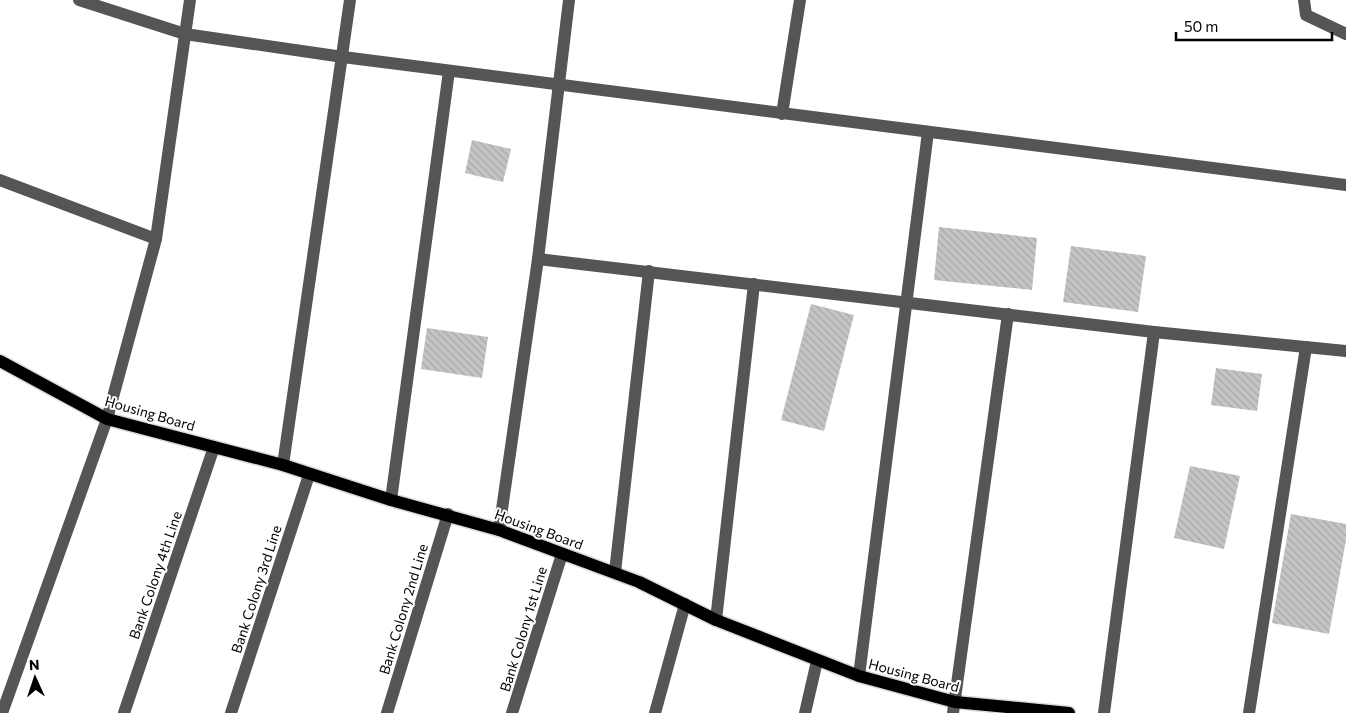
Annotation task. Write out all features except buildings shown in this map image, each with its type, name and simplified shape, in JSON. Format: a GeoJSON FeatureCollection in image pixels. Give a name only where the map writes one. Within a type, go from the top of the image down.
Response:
{"type":"FeatureCollection","features":[{"type":"Feature","properties":{"kind":"main road","name":"Housing Board"},"geometry":{"type":"LineString","coordinates":[[0,361],[107,418],[283,465],[391,500],[448,514],[499,530],[615,572],[716,620],[817,661],[954,708],[1069,713]]}},
{"type":"Feature","properties":{"kind":"street"},"geometry":{"type":"LineString","coordinates":[[82,0],[185,34],[560,86],[1346,186]]}},
{"type":"Feature","properties":{"kind":"street"},"geometry":{"type":"LineString","coordinates":[[2,713],[107,418],[156,239],[190,0]]}},
{"type":"Feature","properties":{"kind":"street"},"geometry":{"type":"LineString","coordinates":[[283,465],[350,0]]}},
{"type":"Feature","properties":{"kind":"street"},"geometry":{"type":"LineString","coordinates":[[499,530],[538,259],[569,0]]}},
{"type":"Feature","properties":{"kind":"street"},"geometry":{"type":"LineString","coordinates":[[782,114],[800,0]]}},
{"type":"Feature","properties":{"kind":"street"},"geometry":{"type":"LineString","coordinates":[[1304,0],[1306,15],[1346,34]]}},
{"type":"Feature","properties":{"kind":"street"},"geometry":{"type":"LineString","coordinates":[[391,500],[449,71]]}},
{"type":"Feature","properties":{"kind":"street"},"geometry":{"type":"LineString","coordinates":[[859,676],[928,132]]}},
{"type":"Feature","properties":{"kind":"street"},"geometry":{"type":"LineString","coordinates":[[0,180],[156,239]]}},
{"type":"Feature","properties":{"kind":"street"},"geometry":{"type":"LineString","coordinates":[[538,259],[906,301],[1154,332],[1346,351]]}},
{"type":"Feature","properties":{"kind":"street"},"geometry":{"type":"LineString","coordinates":[[615,572],[649,272]]}},
{"type":"Feature","properties":{"kind":"street"},"geometry":{"type":"LineString","coordinates":[[716,620],[754,284]]}},
{"type":"Feature","properties":{"kind":"street"},"geometry":{"type":"LineString","coordinates":[[954,708],[1008,314]]}},
{"type":"Feature","properties":{"kind":"street"},"geometry":{"type":"LineString","coordinates":[[1104,713],[1154,332]]}},
{"type":"Feature","properties":{"kind":"street"},"geometry":{"type":"LineString","coordinates":[[1248,713],[1306,347]]}},
{"type":"Feature","properties":{"kind":"street","name":"Bank Colony 4th Line"},"geometry":{"type":"LineString","coordinates":[[124,713],[214,447]]}},
{"type":"Feature","properties":{"kind":"street","name":"Bank Colony 3rd Line"},"geometry":{"type":"LineString","coordinates":[[231,713],[309,474]]}},
{"type":"Feature","properties":{"kind":"street","name":"Bank Colony 2nd Line"},"geometry":{"type":"LineString","coordinates":[[387,713],[448,514]]}},
{"type":"Feature","properties":{"kind":"street","name":"Bank Colony 1st Line"},"geometry":{"type":"LineString","coordinates":[[512,713],[562,554]]}},
{"type":"Feature","properties":{"kind":"street"},"geometry":{"type":"LineString","coordinates":[[656,713],[685,604]]}},
{"type":"Feature","properties":{"kind":"street"},"geometry":{"type":"LineString","coordinates":[[805,713],[817,661]]}}]}
